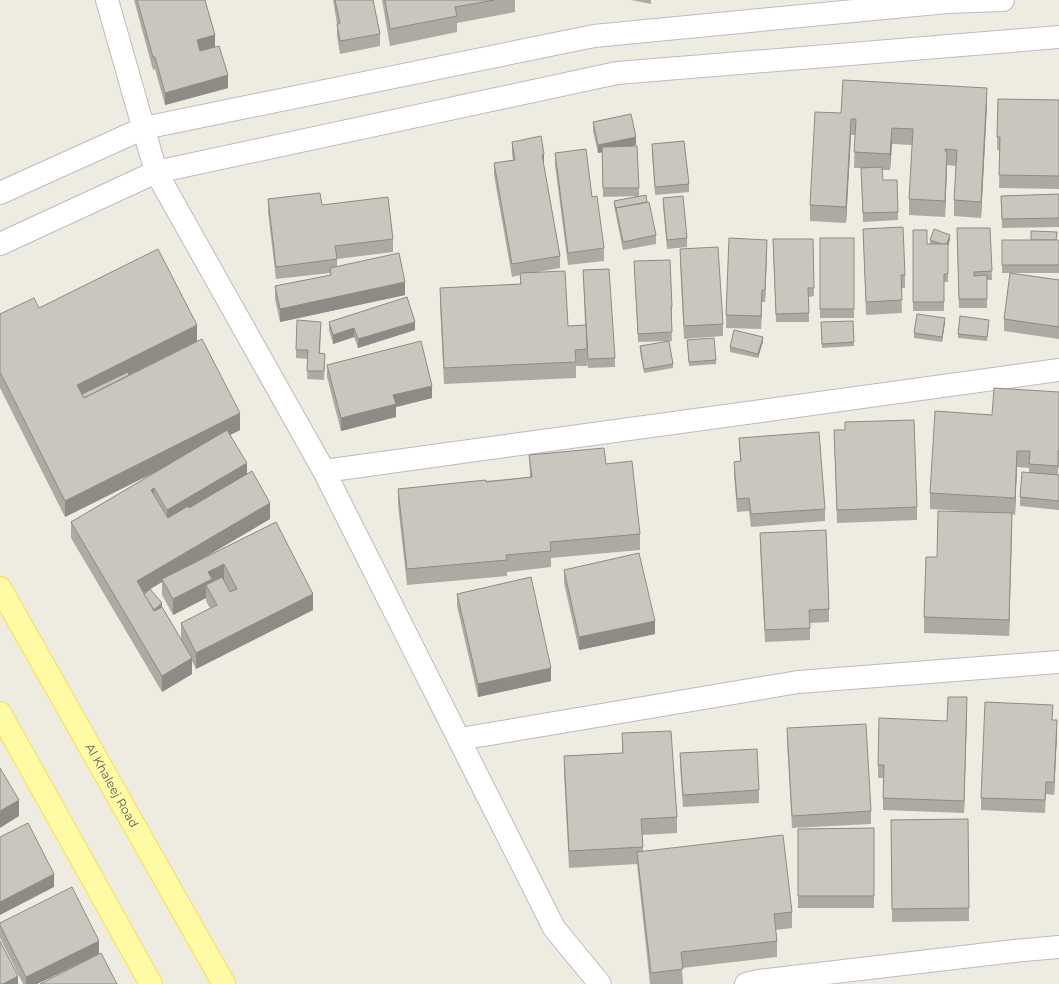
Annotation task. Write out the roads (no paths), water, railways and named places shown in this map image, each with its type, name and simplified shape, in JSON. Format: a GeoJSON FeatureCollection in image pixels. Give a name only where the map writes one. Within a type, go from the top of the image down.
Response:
{"type":"FeatureCollection","features":[{"type":"Feature","properties":{"kind":"main road","name":"Al Khaleej Road"},"geometry":{"type":"LineString","coordinates":[[0,588],[224,984]]}},
{"type":"Feature","properties":{"kind":"main road"},"geometry":{"type":"LineString","coordinates":[[0,713],[151,984]]}},
{"type":"Feature","properties":{"kind":"street"},"geometry":{"type":"LineString","coordinates":[[108,0],[156,172],[324,471],[554,928],[600,984]]}},
{"type":"Feature","properties":{"kind":"street"},"geometry":{"type":"LineString","coordinates":[[0,193],[144,128],[594,36],[947,2],[1003,0]]}},
{"type":"Feature","properties":{"kind":"street"},"geometry":{"type":"LineString","coordinates":[[0,244],[156,172],[617,73],[1059,37]]}},
{"type":"Feature","properties":{"kind":"street"},"geometry":{"type":"LineString","coordinates":[[324,471],[1059,370]]}},
{"type":"Feature","properties":{"kind":"street"},"geometry":{"type":"LineString","coordinates":[[460,740],[798,682],[1059,662]]}},
{"type":"Feature","properties":{"kind":"street"},"geometry":{"type":"LineString","coordinates":[[746,984],[759,981],[1059,947]]}}]}
